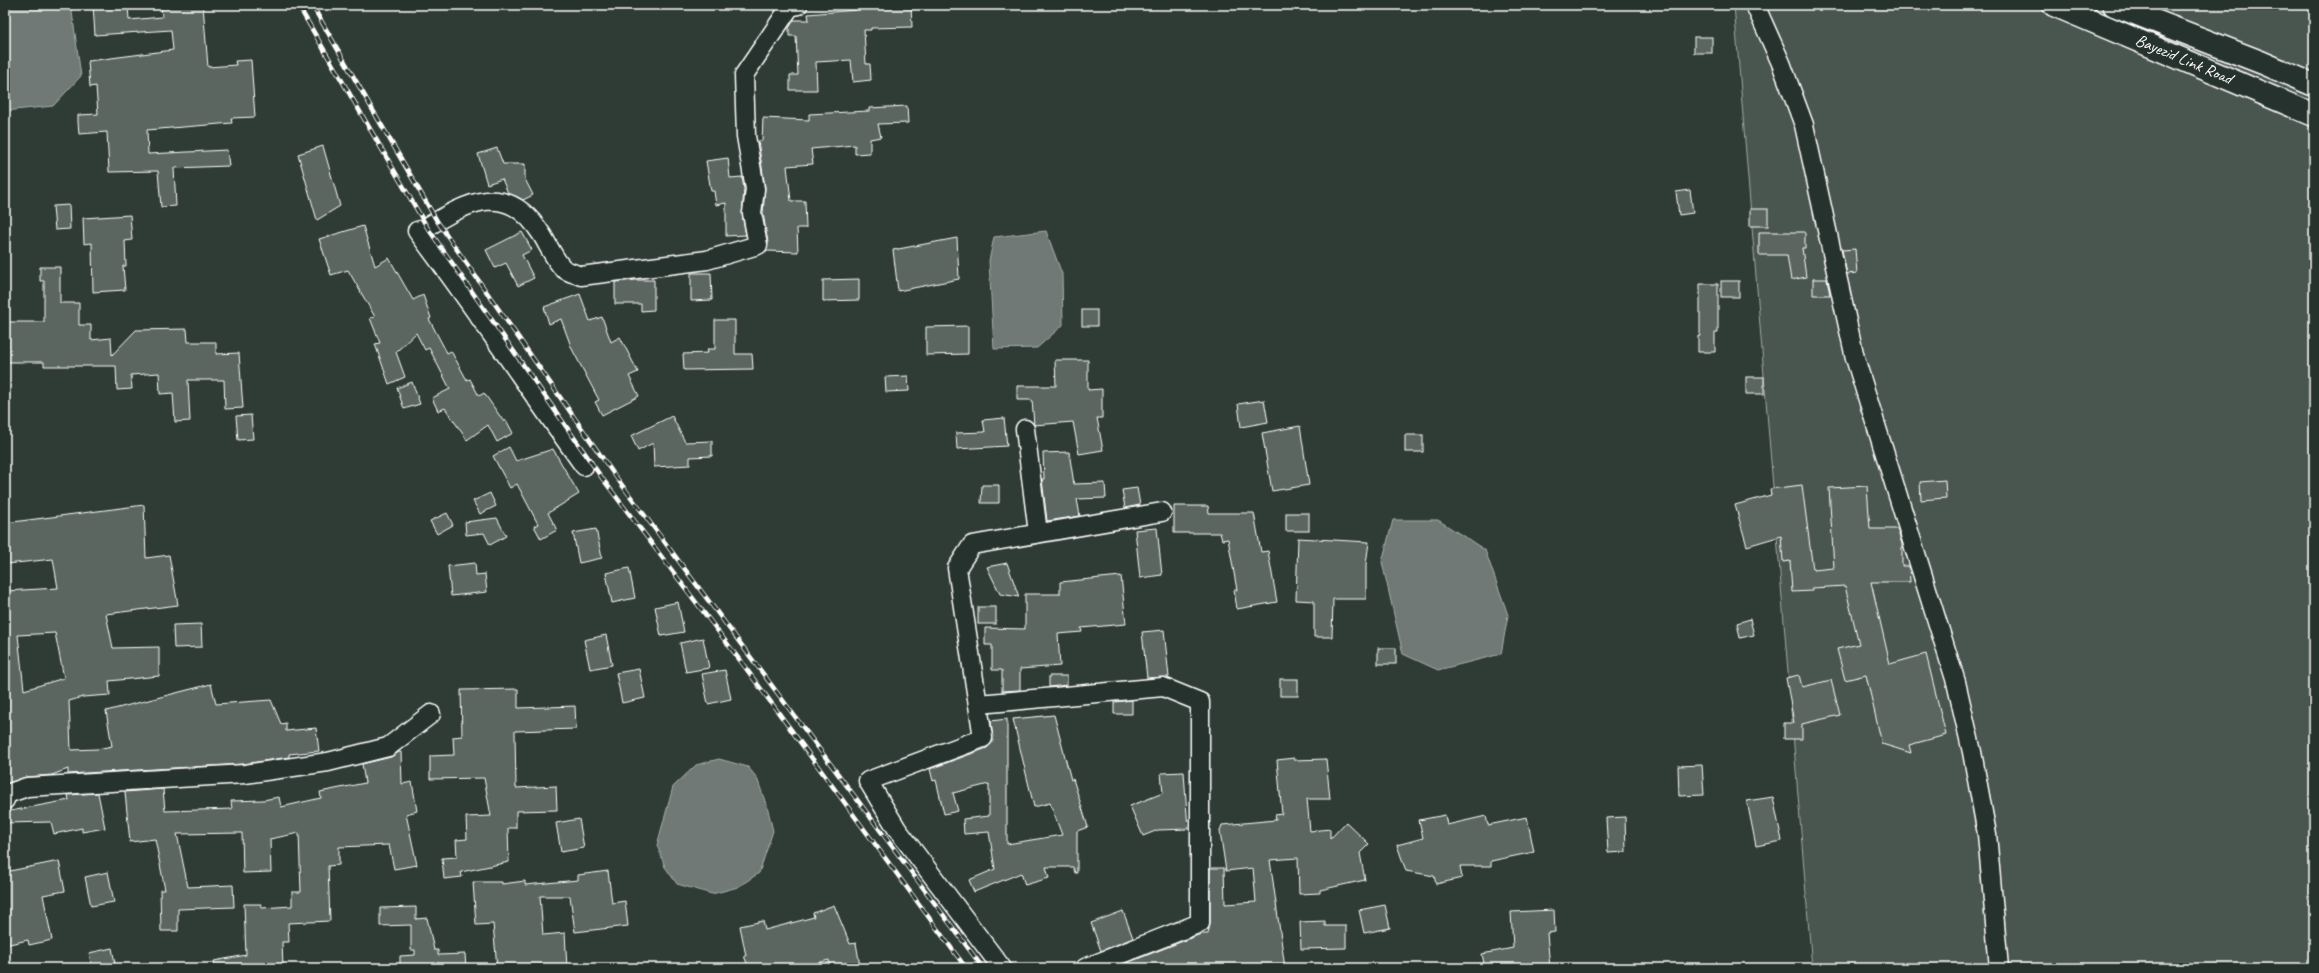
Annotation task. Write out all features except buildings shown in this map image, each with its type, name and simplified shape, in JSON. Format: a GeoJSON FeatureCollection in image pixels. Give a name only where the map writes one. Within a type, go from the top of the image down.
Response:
{"type":"FeatureCollection","features":[{"type":"Feature","properties":{"kind":"main road","name":"Bayezid Link Road"},"geometry":{"type":"LineString","coordinates":[[2054,5],[2314,114]]}},
{"type":"Feature","properties":{"kind":"main road","name":"Bayezid Link Road"},"geometry":{"type":"LineString","coordinates":[[2114,5],[2263,62],[2314,85]]}},
{"type":"Feature","properties":{"kind":"street"},"geometry":{"type":"LineString","coordinates":[[584,466],[528,388],[472,304],[417,231],[469,205],[494,199],[517,208],[533,222],[563,269],[581,276],[707,260],[758,245],[752,213],[755,189],[746,136],[744,75],[790,7],[798,5]]}},
{"type":"Feature","properties":{"kind":"street"},"geometry":{"type":"LineString","coordinates":[[1755,5],[1781,63],[1804,125],[1855,358],[1956,682],[1972,752],[1987,834],[1999,968]]}},
{"type":"Feature","properties":{"kind":"street"},"geometry":{"type":"LineString","coordinates":[[1026,429],[1038,533]]}},
{"type":"Feature","properties":{"kind":"street"},"geometry":{"type":"LineString","coordinates":[[1002,968],[897,830],[868,781],[984,738],[957,568],[972,545],[1162,512]]}},
{"type":"Feature","properties":{"kind":"street"},"geometry":{"type":"LineString","coordinates":[[979,704],[1163,687],[1200,702],[1200,923],[1085,968]]}},
{"type":"Feature","properties":{"kind":"street"},"geometry":{"type":"LineString","coordinates":[[5,800],[7,794],[27,787],[245,774],[328,762],[388,747],[431,714]]}},
{"type":"Feature","properties":{"kind":"shaded area"},"geometry":{"type":"Polygon","coordinates":[[[5,5],[71,5],[81,76],[53,106],[5,111],[5,5]]]}},
{"type":"Feature","properties":{"kind":"shaded area"},"geometry":{"type":"Polygon","coordinates":[[[1734,5],[2314,5],[2314,968],[1812,968],[1734,5]]]}},
{"type":"Feature","properties":{"kind":"shaded area"},"geometry":{"type":"Polygon","coordinates":[[[1046,231],[1062,274],[1063,325],[1037,348],[994,349],[989,261],[994,237],[1046,231]]]}},
{"type":"Feature","properties":{"kind":"shaded area"},"geometry":{"type":"Polygon","coordinates":[[[1393,520],[1438,520],[1485,550],[1508,615],[1501,654],[1438,670],[1403,654],[1382,562],[1393,520]]]}},
{"type":"Feature","properties":{"kind":"shaded area"},"geometry":{"type":"Polygon","coordinates":[[[719,759],[748,767],[757,778],[768,810],[773,831],[759,873],[738,887],[712,894],[677,884],[665,867],[657,845],[673,787],[696,765],[719,759]]]}},
{"type":"Feature","properties":{"kind":"railway"},"geometry":{"type":"LineString","coordinates":[[298,5],[427,227],[602,478],[742,663],[966,968]]}},
{"type":"Feature","properties":{"kind":"railway"},"geometry":{"type":"LineString","coordinates":[[312,5],[437,221],[613,473],[983,968]]}}]}
